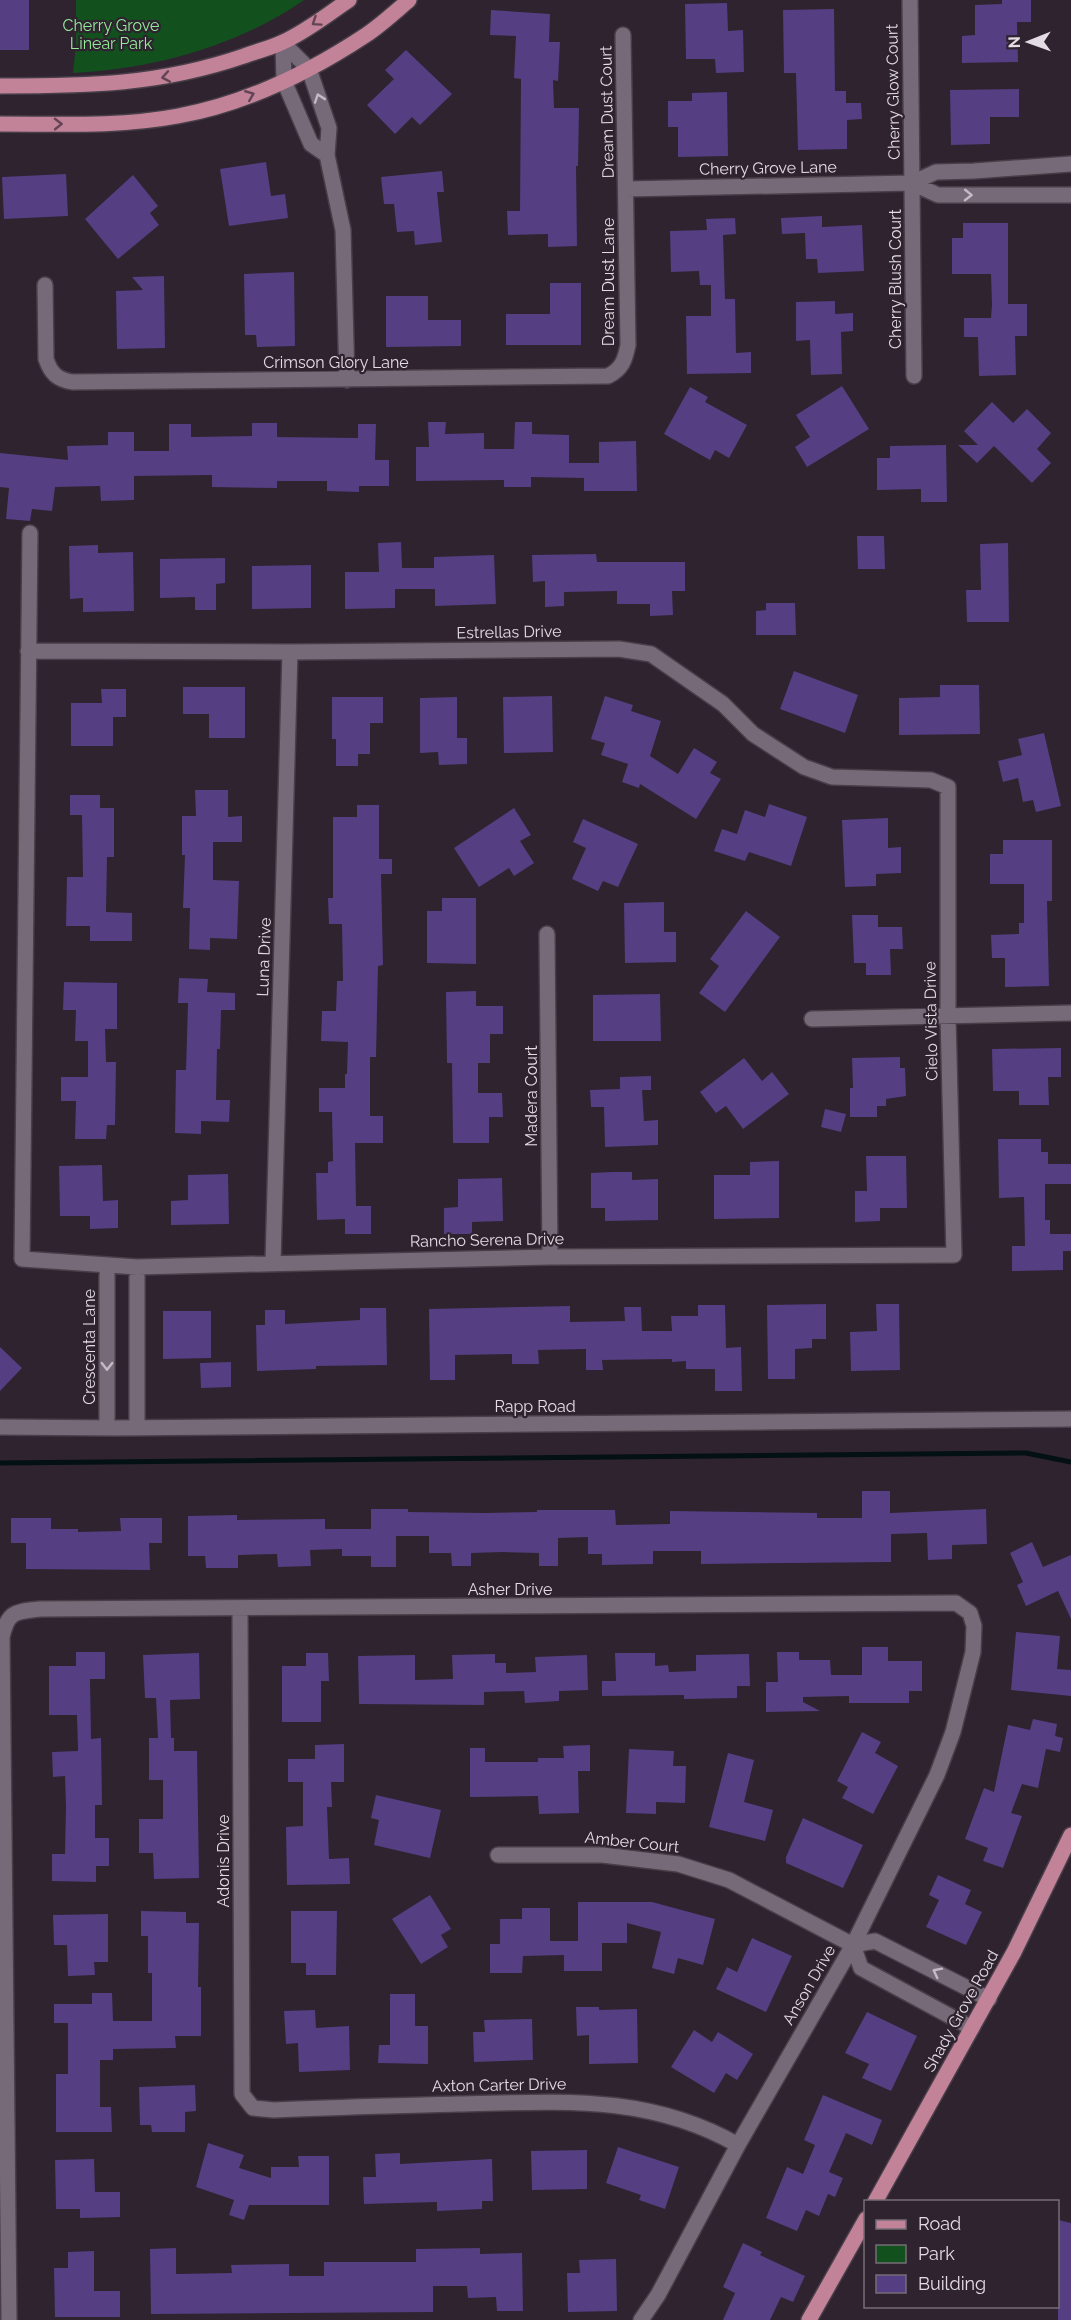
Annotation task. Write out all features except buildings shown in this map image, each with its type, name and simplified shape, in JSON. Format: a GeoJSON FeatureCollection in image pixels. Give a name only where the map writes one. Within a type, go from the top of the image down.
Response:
{"type":"FeatureCollection","features":[{"type":"Feature","properties":{"kind":"main road"},"geometry":{"type":"LineString","coordinates":[[0,86],[94,85],[139,82],[182,74],[224,63],[283,43],[349,0]]}},
{"type":"Feature","properties":{"kind":"main road"},"geometry":{"type":"LineString","coordinates":[[0,124],[95,124],[178,116],[220,107],[309,69],[368,34],[409,0]]}},
{"type":"Feature","properties":{"kind":"main road","name":"Shady Grove Road"},"geometry":{"type":"LineString","coordinates":[[876,2200],[989,1999],[1036,1909],[1071,1834]]}},
{"type":"Feature","properties":{"kind":"main road"},"geometry":{"type":"LineString","coordinates":[[809,2320],[864,2223]]}},
{"type":"Feature","properties":{"kind":"street","name":"Cherry Glow Court"},"geometry":{"type":"LineString","coordinates":[[910,0],[912,183]]}},
{"type":"Feature","properties":{"kind":"street","name":"Dream Dust Court"},"geometry":{"type":"LineString","coordinates":[[623,35],[626,189]]}},
{"type":"Feature","properties":{"kind":"street"},"geometry":{"type":"LineString","coordinates":[[283,43],[309,69],[330,128],[327,155],[343,230],[347,380]]}},
{"type":"Feature","properties":{"kind":"street"},"geometry":{"type":"LineString","coordinates":[[283,43],[284,81],[311,144],[327,155]]}},
{"type":"Feature","properties":{"kind":"street","name":"Cherry Grove Lane"},"geometry":{"type":"LineString","coordinates":[[626,189],[912,183],[936,172],[1071,164]]}},
{"type":"Feature","properties":{"kind":"street","name":"Cherry Grove Lane"},"geometry":{"type":"LineString","coordinates":[[912,183],[938,195],[1071,195]]}},
{"type":"Feature","properties":{"kind":"street","name":"Cherry Blush Court"},"geometry":{"type":"LineString","coordinates":[[912,183],[914,376]]}},
{"type":"Feature","properties":{"kind":"street","name":"Dream Dust Lane"},"geometry":{"type":"LineString","coordinates":[[617,371],[626,357],[628,345],[626,189]]}},
{"type":"Feature","properties":{"kind":"street","name":"Crimson Glory Lane"},"geometry":{"type":"LineString","coordinates":[[45,285],[46,359],[56,376],[61,380],[73,382],[593,378],[608,376],[617,371]]}},
{"type":"Feature","properties":{"kind":"street"},"geometry":{"type":"LineString","coordinates":[[28,651],[30,533]]}},
{"type":"Feature","properties":{"kind":"street","name":"Estrellas Drive"},"geometry":{"type":"LineString","coordinates":[[28,651],[290,652],[619,649],[651,654],[723,704],[753,734],[804,767],[832,777],[931,780],[948,787]]}},
{"type":"Feature","properties":{"kind":"street","name":"Rancho Serena Drive"},"geometry":{"type":"LineString","coordinates":[[28,651],[22,1259],[137,1267],[550,1257],[954,1255]]}},
{"type":"Feature","properties":{"kind":"street","name":"Luna Drive"},"geometry":{"type":"LineString","coordinates":[[273,1262],[290,652]]}},
{"type":"Feature","properties":{"kind":"street","name":"Cielo Vista Drive"},"geometry":{"type":"LineString","coordinates":[[948,787],[948,1017],[954,1255]]}},
{"type":"Feature","properties":{"kind":"street","name":"Madera Court"},"geometry":{"type":"LineString","coordinates":[[547,934],[550,1257]]}},
{"type":"Feature","properties":{"kind":"street"},"geometry":{"type":"LineString","coordinates":[[812,1019],[1071,1013]]}},
{"type":"Feature","properties":{"kind":"street","name":"Crescenta Lane"},"geometry":{"type":"LineString","coordinates":[[106,1266],[107,1427]]}},
{"type":"Feature","properties":{"kind":"street"},"geometry":{"type":"LineString","coordinates":[[137,1267],[137,1427]]}},
{"type":"Feature","properties":{"kind":"street","name":"Rapp Road"},"geometry":{"type":"LineString","coordinates":[[0,1427],[1071,1419]]}},
{"type":"Feature","properties":{"kind":"street","name":"Asher Drive"},"geometry":{"type":"LineString","coordinates":[[3,2027],[2,1637],[9,1616],[15,1612],[40,1609],[713,1606],[943,1602],[956,1603],[970,1613],[974,1626],[973,1652]]}},
{"type":"Feature","properties":{"kind":"street","name":"Adonis Drive"},"geometry":{"type":"LineString","coordinates":[[240,1609],[242,2094],[253,2108]]}},
{"type":"Feature","properties":{"kind":"street","name":"Anson Drive"},"geometry":{"type":"LineString","coordinates":[[641,2320],[658,2295],[738,2145],[853,1946],[937,1774],[953,1732],[973,1652]]}},
{"type":"Feature","properties":{"kind":"street","name":"Amber Court"},"geometry":{"type":"LineString","coordinates":[[498,1855],[602,1855],[678,1864],[729,1880],[853,1946]]}},
{"type":"Feature","properties":{"kind":"street"},"geometry":{"type":"LineString","coordinates":[[972,2028],[861,1968],[853,1946],[875,1941],[989,1999]]}},
{"type":"Feature","properties":{"kind":"street"},"geometry":{"type":"LineString","coordinates":[[3,2027],[9,2320]]}},
{"type":"Feature","properties":{"kind":"street","name":"Axton Carter Drive"},"geometry":{"type":"LineString","coordinates":[[253,2108],[273,2110],[585,2102],[658,2113],[711,2129],[738,2145]]}},
{"type":"Feature","properties":{"kind":"green space","name":"Cherry Grove Linear Park"},"geometry":{"type":"Polygon","coordinates":[[[76,0],[304,0],[251,30],[194,52],[134,66],[73,73],[76,44],[76,0]]]}},
{"type":"Feature","properties":{"kind":"waterway"},"geometry":{"type":"LineString","coordinates":[[0,1463],[1026,1453],[1071,1462]]}}]}
